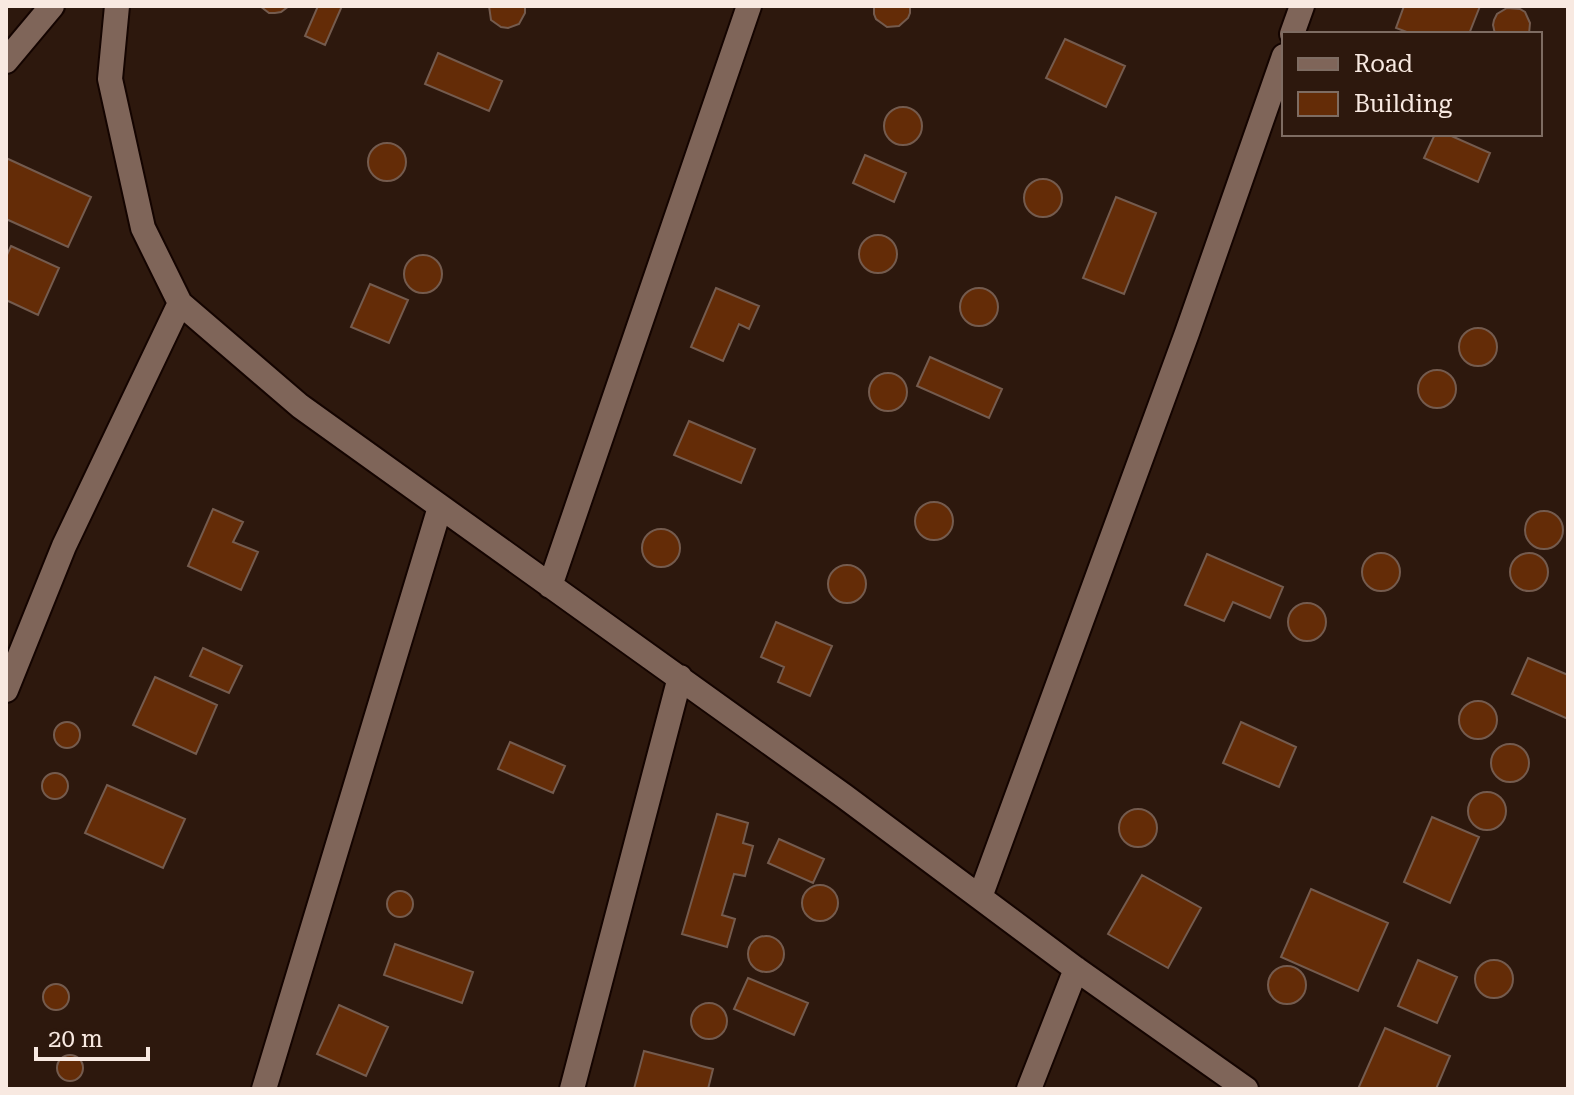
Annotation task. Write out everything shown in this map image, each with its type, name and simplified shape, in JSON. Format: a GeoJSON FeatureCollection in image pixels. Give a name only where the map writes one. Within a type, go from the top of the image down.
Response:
{"type":"FeatureCollection","features":[{"type":"Feature","properties":{"kind":"street"},"geometry":{"type":"LineString","coordinates":[[6,61],[52,6]]}},
{"type":"Feature","properties":{"kind":"street"},"geometry":{"type":"LineString","coordinates":[[117,6],[110,79],[143,228],[180,303],[300,406],[680,677],[1076,969],[1246,1089]]}},
{"type":"Feature","properties":{"kind":"street"},"geometry":{"type":"LineString","coordinates":[[550,586],[749,6]]}},
{"type":"Feature","properties":{"kind":"street"},"geometry":{"type":"LineString","coordinates":[[1293,32],[1302,6]]}},
{"type":"Feature","properties":{"kind":"street"},"geometry":{"type":"LineString","coordinates":[[980,897],[1187,333],[1282,62]]}},
{"type":"Feature","properties":{"kind":"street"},"geometry":{"type":"LineString","coordinates":[[6,690],[64,546],[180,303]]}},
{"type":"Feature","properties":{"kind":"street"},"geometry":{"type":"LineString","coordinates":[[264,1089],[440,507]]}},
{"type":"Feature","properties":{"kind":"street"},"geometry":{"type":"LineString","coordinates":[[572,1089],[680,677]]}},
{"type":"Feature","properties":{"kind":"street"},"geometry":{"type":"LineString","coordinates":[[1029,1089],[1076,969]]}},
{"type":"Feature","properties":{"kind":"building"},"geometry":{"type":"Polygon","coordinates":[[[260,6],[289,6],[281,12],[269,13],[260,6]]]}},
{"type":"Feature","properties":{"kind":"building"},"geometry":{"type":"Polygon","coordinates":[[[318,6],[342,6],[325,45],[305,36],[318,6]]]}},
{"type":"Feature","properties":{"kind":"building"},"geometry":{"type":"Polygon","coordinates":[[[489,6],[525,6],[525,13],[519,24],[501,27],[491,20],[489,6]]]}},
{"type":"Feature","properties":{"kind":"building"},"geometry":{"type":"Polygon","coordinates":[[[874,6],[910,6],[910,13],[899,26],[887,27],[876,19],[874,6]]]}},
{"type":"Feature","properties":{"kind":"building"},"geometry":{"type":"Polygon","coordinates":[[[1404,6],[1480,6],[1470,32],[1407,32],[1396,28],[1404,6]]]}},
{"type":"Feature","properties":{"kind":"building"},"geometry":{"type":"Polygon","coordinates":[[[1507,8],[1520,9],[1530,23],[1529,32],[1495,32],[1493,25],[1497,14],[1507,8]]]}},
{"type":"Feature","properties":{"kind":"building"},"geometry":{"type":"Polygon","coordinates":[[[1065,39],[1125,66],[1106,107],[1046,78],[1065,39]]]}},
{"type":"Feature","properties":{"kind":"building"},"geometry":{"type":"Polygon","coordinates":[[[438,53],[502,81],[489,111],[425,84],[438,53]]]}},
{"type":"Feature","properties":{"kind":"building"},"geometry":{"type":"Polygon","coordinates":[[[903,107],[916,113],[922,126],[916,139],[903,145],[890,139],[884,126],[890,113],[903,107]]]}},
{"type":"Feature","properties":{"kind":"building"},"geometry":{"type":"Polygon","coordinates":[[[1434,136],[1452,136],[1490,153],[1478,182],[1424,158],[1434,136]]]}},
{"type":"Feature","properties":{"kind":"building"},"geometry":{"type":"Polygon","coordinates":[[[387,143],[400,149],[406,162],[400,175],[387,181],[374,175],[368,162],[374,149],[387,143]]]}},
{"type":"Feature","properties":{"kind":"building"},"geometry":{"type":"Polygon","coordinates":[[[865,155],[906,173],[894,202],[853,183],[865,155]]]}},
{"type":"Feature","properties":{"kind":"building"},"geometry":{"type":"Polygon","coordinates":[[[6,158],[91,197],[68,247],[6,219],[6,158]]]}},
{"type":"Feature","properties":{"kind":"building"},"geometry":{"type":"Polygon","coordinates":[[[1043,179],[1056,185],[1062,198],[1056,211],[1043,217],[1030,211],[1024,198],[1030,185],[1043,179]]]}},
{"type":"Feature","properties":{"kind":"building"},"geometry":{"type":"Polygon","coordinates":[[[1116,197],[1156,213],[1124,294],[1083,278],[1116,197]]]}},
{"type":"Feature","properties":{"kind":"building"},"geometry":{"type":"Polygon","coordinates":[[[878,235],[891,241],[897,254],[891,267],[878,273],[865,267],[859,254],[865,241],[878,235]]]}},
{"type":"Feature","properties":{"kind":"building"},"geometry":{"type":"Polygon","coordinates":[[[11,246],[59,268],[38,315],[6,300],[6,257],[11,246]]]}},
{"type":"Feature","properties":{"kind":"building"},"geometry":{"type":"Polygon","coordinates":[[[423,255],[436,261],[442,274],[436,287],[423,293],[410,287],[404,274],[410,261],[423,255]]]}},
{"type":"Feature","properties":{"kind":"building"},"geometry":{"type":"Polygon","coordinates":[[[370,284],[408,300],[389,343],[351,327],[370,284]]]}},
{"type":"Feature","properties":{"kind":"building"},"geometry":{"type":"Polygon","coordinates":[[[716,288],[759,306],[749,329],[739,324],[723,361],[691,347],[716,288]]]}},
{"type":"Feature","properties":{"kind":"building"},"geometry":{"type":"Polygon","coordinates":[[[979,288],[992,294],[998,307],[992,320],[979,326],[966,320],[960,307],[966,294],[979,288]]]}},
{"type":"Feature","properties":{"kind":"building"},"geometry":{"type":"Polygon","coordinates":[[[1478,328],[1491,334],[1497,347],[1491,360],[1478,366],[1465,360],[1459,347],[1465,334],[1478,328]]]}},
{"type":"Feature","properties":{"kind":"building"},"geometry":{"type":"Polygon","coordinates":[[[930,357],[1002,389],[989,418],[917,386],[930,357]]]}},
{"type":"Feature","properties":{"kind":"building"},"geometry":{"type":"Polygon","coordinates":[[[1437,370],[1450,376],[1456,389],[1450,402],[1437,408],[1424,402],[1418,389],[1424,376],[1437,370]]]}},
{"type":"Feature","properties":{"kind":"building"},"geometry":{"type":"Polygon","coordinates":[[[888,373],[901,379],[907,392],[901,405],[888,411],[875,405],[869,392],[875,379],[888,373]]]}},
{"type":"Feature","properties":{"kind":"building"},"geometry":{"type":"Polygon","coordinates":[[[689,421],[755,449],[741,483],[674,455],[689,421]]]}},
{"type":"Feature","properties":{"kind":"building"},"geometry":{"type":"Polygon","coordinates":[[[934,502],[947,508],[953,521],[947,534],[934,540],[921,534],[915,521],[921,508],[934,502]]]}},
{"type":"Feature","properties":{"kind":"building"},"geometry":{"type":"Polygon","coordinates":[[[213,509],[243,522],[233,542],[258,552],[241,590],[188,566],[213,509]]]}},
{"type":"Feature","properties":{"kind":"building"},"geometry":{"type":"Polygon","coordinates":[[[1544,511],[1557,517],[1563,530],[1557,543],[1544,549],[1531,543],[1525,530],[1531,517],[1544,511]]]}},
{"type":"Feature","properties":{"kind":"building"},"geometry":{"type":"Polygon","coordinates":[[[661,529],[674,535],[680,548],[674,561],[661,567],[648,561],[642,548],[648,535],[661,529]]]}},
{"type":"Feature","properties":{"kind":"building"},"geometry":{"type":"Polygon","coordinates":[[[1381,553],[1394,559],[1400,572],[1394,585],[1381,591],[1368,585],[1362,572],[1368,559],[1381,553]]]}},
{"type":"Feature","properties":{"kind":"building"},"geometry":{"type":"Polygon","coordinates":[[[1529,553],[1542,559],[1548,572],[1542,585],[1529,591],[1516,585],[1510,572],[1516,559],[1529,553]]]}},
{"type":"Feature","properties":{"kind":"building"},"geometry":{"type":"Polygon","coordinates":[[[1207,554],[1283,587],[1270,618],[1233,602],[1224,621],[1185,605],[1207,554]]]}},
{"type":"Feature","properties":{"kind":"building"},"geometry":{"type":"Polygon","coordinates":[[[847,565],[860,571],[866,584],[860,597],[847,603],[834,597],[828,584],[834,571],[847,565]]]}},
{"type":"Feature","properties":{"kind":"building"},"geometry":{"type":"Polygon","coordinates":[[[1307,603],[1320,609],[1326,622],[1320,635],[1307,641],[1294,635],[1288,622],[1294,609],[1307,603]]]}},
{"type":"Feature","properties":{"kind":"building"},"geometry":{"type":"Polygon","coordinates":[[[776,622],[832,646],[810,696],[778,682],[784,667],[761,657],[776,622]]]}},
{"type":"Feature","properties":{"kind":"building"},"geometry":{"type":"Polygon","coordinates":[[[203,648],[242,666],[229,693],[190,676],[203,648]]]}},
{"type":"Feature","properties":{"kind":"building"},"geometry":{"type":"Polygon","coordinates":[[[1528,658],[1568,675],[1568,719],[1512,694],[1528,658]]]}},
{"type":"Feature","properties":{"kind":"building"},"geometry":{"type":"Polygon","coordinates":[[[155,677],[217,705],[196,754],[133,725],[155,677]]]}},
{"type":"Feature","properties":{"kind":"building"},"geometry":{"type":"Polygon","coordinates":[[[1478,701],[1491,707],[1497,720],[1491,733],[1478,739],[1465,733],[1459,720],[1465,707],[1478,701]]]}},
{"type":"Feature","properties":{"kind":"building"},"geometry":{"type":"Polygon","coordinates":[[[67,722],[76,726],[80,735],[76,744],[67,748],[58,744],[54,735],[58,726],[67,722]]]}},
{"type":"Feature","properties":{"kind":"building"},"geometry":{"type":"Polygon","coordinates":[[[1241,722],[1296,747],[1279,787],[1223,763],[1241,722]]]}},
{"type":"Feature","properties":{"kind":"building"},"geometry":{"type":"Polygon","coordinates":[[[510,742],[565,766],[553,793],[498,769],[510,742]]]}},
{"type":"Feature","properties":{"kind":"building"},"geometry":{"type":"Polygon","coordinates":[[[1510,744],[1523,750],[1529,763],[1523,776],[1510,782],[1497,776],[1491,763],[1497,750],[1510,744]]]}},
{"type":"Feature","properties":{"kind":"building"},"geometry":{"type":"Polygon","coordinates":[[[55,773],[64,777],[68,786],[64,795],[55,799],[46,795],[42,786],[46,777],[55,773]]]}},
{"type":"Feature","properties":{"kind":"building"},"geometry":{"type":"Polygon","coordinates":[[[107,785],[185,819],[163,868],[85,833],[107,785]]]}},
{"type":"Feature","properties":{"kind":"building"},"geometry":{"type":"Polygon","coordinates":[[[1487,792],[1500,798],[1506,811],[1500,824],[1487,830],[1474,824],[1468,811],[1474,798],[1487,792]]]}},
{"type":"Feature","properties":{"kind":"building"},"geometry":{"type":"Polygon","coordinates":[[[1138,809],[1151,815],[1157,828],[1151,841],[1138,847],[1125,841],[1119,828],[1125,815],[1138,809]]]}},
{"type":"Feature","properties":{"kind":"building"},"geometry":{"type":"Polygon","coordinates":[[[717,814],[748,823],[743,843],[753,846],[745,876],[734,874],[722,915],[735,919],[727,947],[682,934],[717,814]]]}},
{"type":"Feature","properties":{"kind":"building"},"geometry":{"type":"Polygon","coordinates":[[[1432,817],[1479,837],[1450,903],[1404,882],[1432,817]]]}},
{"type":"Feature","properties":{"kind":"building"},"geometry":{"type":"Polygon","coordinates":[[[779,839],[824,859],[813,883],[768,863],[779,839]]]}},
{"type":"Feature","properties":{"kind":"building"},"geometry":{"type":"Polygon","coordinates":[[[1142,875],[1201,908],[1168,968],[1108,934],[1142,875]]]}},
{"type":"Feature","properties":{"kind":"building"},"geometry":{"type":"Polygon","coordinates":[[[820,885],[833,890],[838,903],[833,916],[820,921],[807,916],[802,903],[807,890],[820,885]]]}},
{"type":"Feature","properties":{"kind":"building"},"geometry":{"type":"Polygon","coordinates":[[[1311,889],[1388,923],[1358,991],[1281,957],[1311,889]]]}},
{"type":"Feature","properties":{"kind":"building"},"geometry":{"type":"Polygon","coordinates":[[[400,891],[409,895],[413,904],[409,913],[400,917],[391,913],[387,904],[391,895],[400,891]]]}},
{"type":"Feature","properties":{"kind":"building"},"geometry":{"type":"Polygon","coordinates":[[[766,936],[779,941],[784,954],[779,967],[766,972],[753,967],[748,954],[753,941],[766,936]]]}},
{"type":"Feature","properties":{"kind":"building"},"geometry":{"type":"Polygon","coordinates":[[[395,944],[473,972],[462,1003],[384,975],[395,944]]]}},
{"type":"Feature","properties":{"kind":"building"},"geometry":{"type":"Polygon","coordinates":[[[1418,960],[1457,977],[1437,1023],[1398,1006],[1418,960]]]}},
{"type":"Feature","properties":{"kind":"building"},"geometry":{"type":"Polygon","coordinates":[[[1494,960],[1507,966],[1513,979],[1507,992],[1494,998],[1481,992],[1475,979],[1481,966],[1494,960]]]}},
{"type":"Feature","properties":{"kind":"building"},"geometry":{"type":"Polygon","coordinates":[[[1287,966],[1300,972],[1306,985],[1300,998],[1287,1004],[1274,998],[1268,985],[1274,972],[1287,966]]]}},
{"type":"Feature","properties":{"kind":"building"},"geometry":{"type":"Polygon","coordinates":[[[748,978],[808,1003],[794,1035],[734,1009],[748,978]]]}},
{"type":"Feature","properties":{"kind":"building"},"geometry":{"type":"Polygon","coordinates":[[[56,984],[65,988],[69,997],[65,1006],[56,1010],[47,1006],[43,997],[47,988],[56,984]]]}},
{"type":"Feature","properties":{"kind":"building"},"geometry":{"type":"Polygon","coordinates":[[[709,1003],[722,1008],[727,1021],[722,1034],[709,1039],[696,1034],[691,1021],[696,1008],[709,1003]]]}},
{"type":"Feature","properties":{"kind":"building"},"geometry":{"type":"Polygon","coordinates":[[[339,1005],[388,1027],[366,1076],[317,1054],[339,1005]]]}},
{"type":"Feature","properties":{"kind":"building"},"geometry":{"type":"Polygon","coordinates":[[[1385,1028],[1450,1056],[1436,1089],[1358,1089],[1385,1028]]]}},
{"type":"Feature","properties":{"kind":"building"},"geometry":{"type":"Polygon","coordinates":[[[644,1051],[713,1069],[708,1089],[634,1089],[644,1051]]]}},
{"type":"Feature","properties":{"kind":"building"},"geometry":{"type":"Polygon","coordinates":[[[70,1055],[79,1059],[83,1068],[79,1077],[70,1081],[61,1077],[57,1068],[61,1059],[70,1055]]]}}]}
